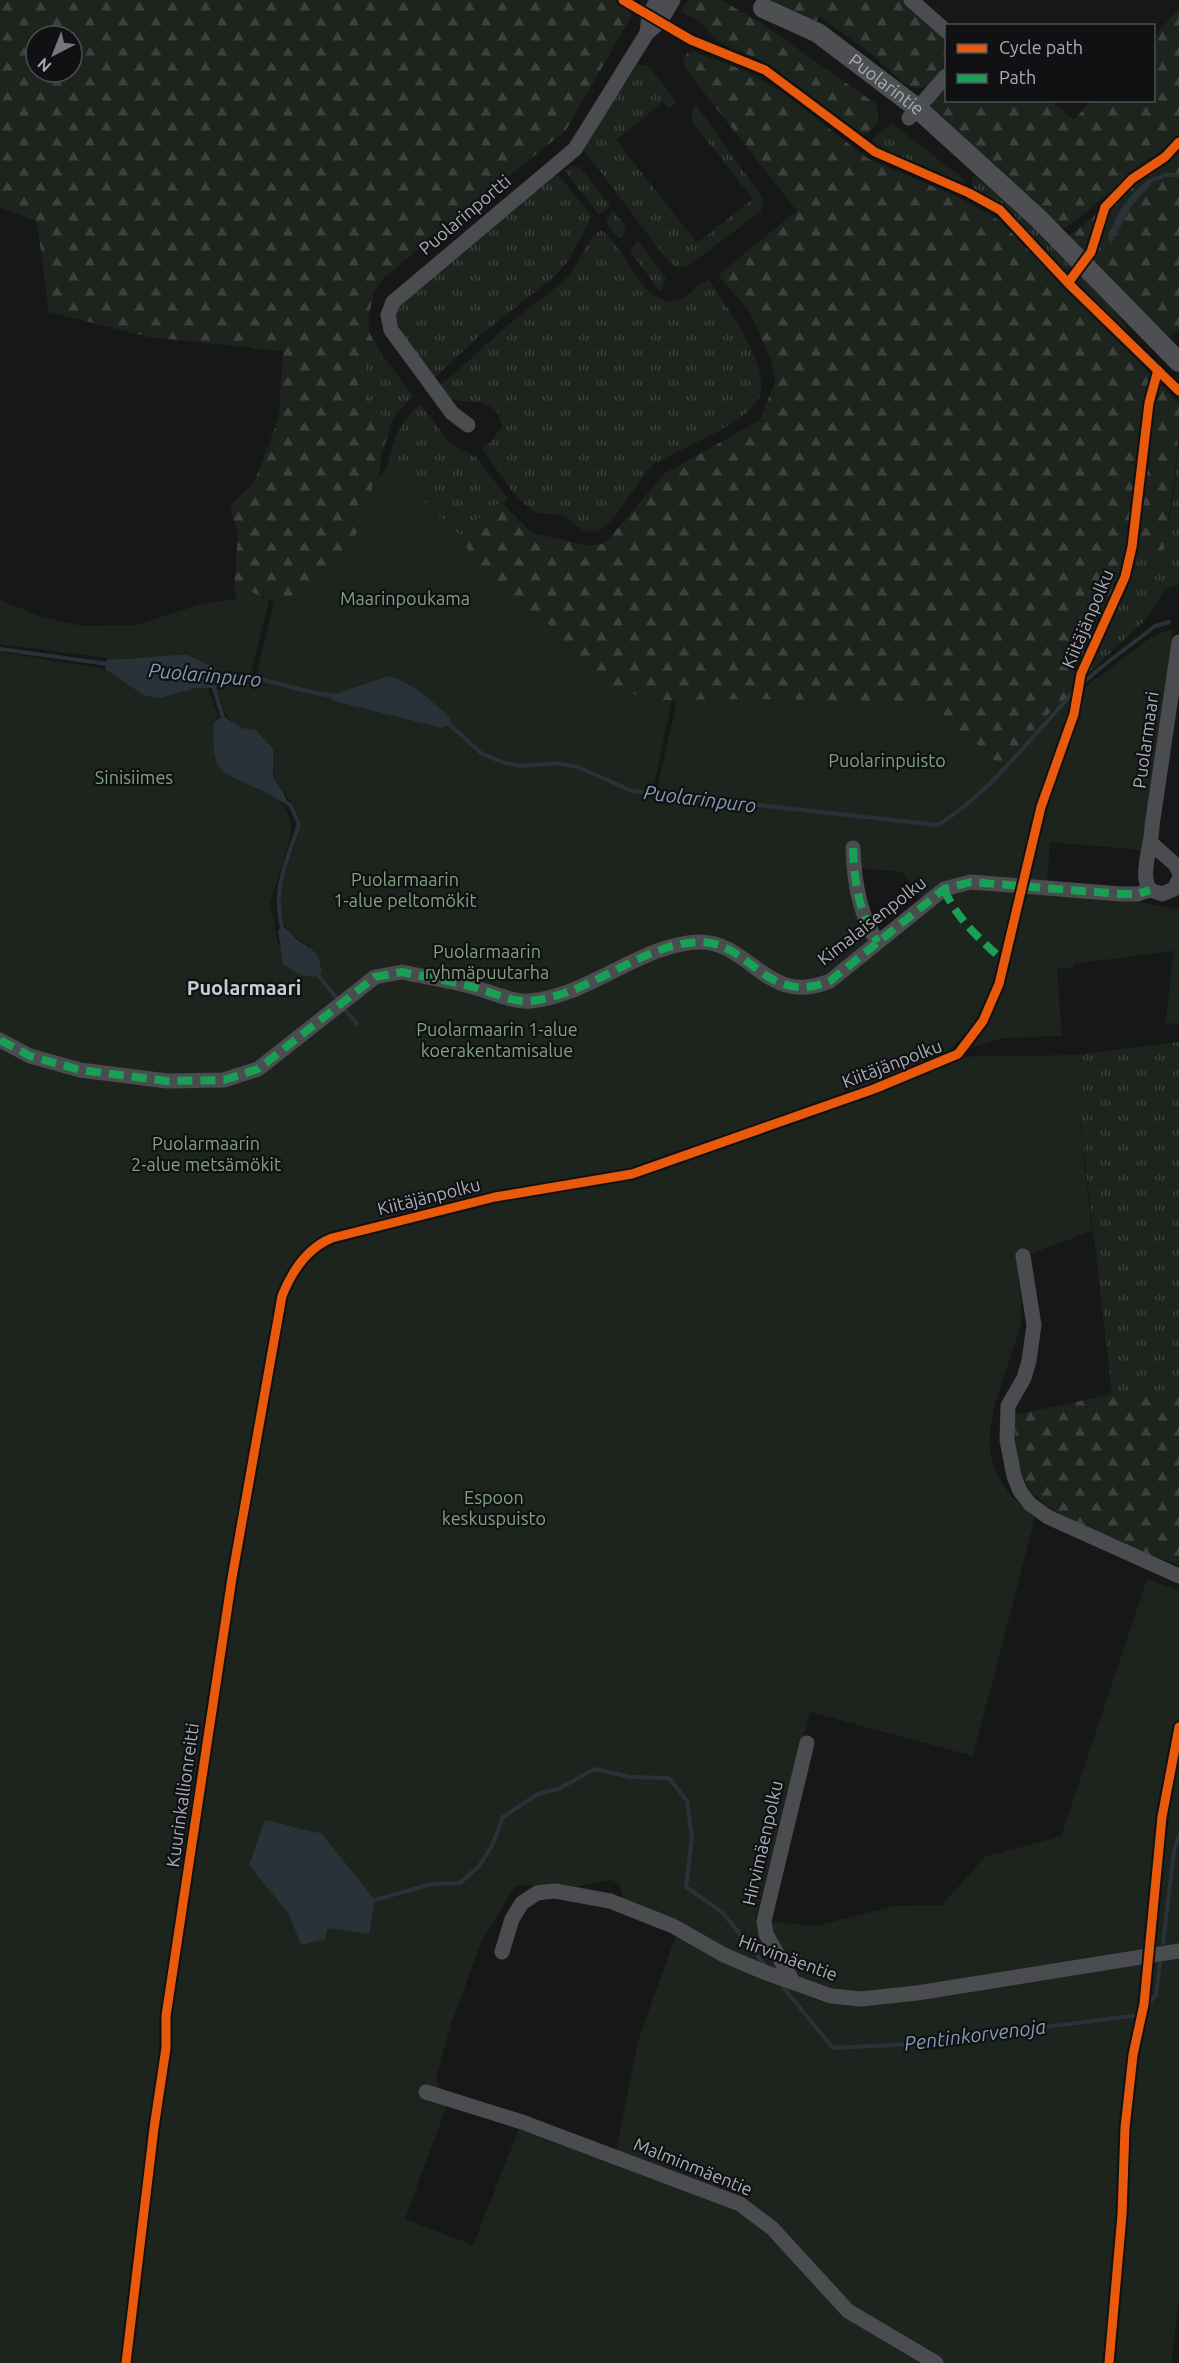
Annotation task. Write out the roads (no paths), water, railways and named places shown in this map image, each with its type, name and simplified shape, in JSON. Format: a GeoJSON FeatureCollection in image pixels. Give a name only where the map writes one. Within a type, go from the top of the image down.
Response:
{"type":"FeatureCollection","features":[{"type":"Feature","properties":{"kind":"main road","name":"Puolarintie"},"geometry":{"type":"LineString","coordinates":[[757,4],[818,33],[994,179],[1038,218],[1179,362]]}},
{"type":"Feature","properties":{"kind":"street","name":"Puolarinportti"},"geometry":{"type":"LineString","coordinates":[[647,33],[649,15],[657,0]]}},
{"type":"Feature","properties":{"kind":"street","name":"Puolarinportti"},"geometry":{"type":"LineString","coordinates":[[468,425],[452,413],[391,330],[388,315],[393,302],[575,149],[647,33],[660,22],[673,0]]}},
{"type":"Feature","properties":{"kind":"street"},"geometry":{"type":"LineString","coordinates":[[911,0],[945,30]]}},
{"type":"Feature","properties":{"kind":"street"},"geometry":{"type":"LineString","coordinates":[[913,113],[945,77]]}},
{"type":"Feature","properties":{"kind":"street","name":"Puolarmaari"},"geometry":{"type":"LineString","coordinates":[[1150,890],[1144,875],[1152,844],[1152,826],[1179,642]]}},
{"type":"Feature","properties":{"kind":"street"},"geometry":{"type":"LineString","coordinates":[[1152,844],[1176,865],[1179,872]]}},
{"type":"Feature","properties":{"kind":"street"},"geometry":{"type":"LineString","coordinates":[[853,848],[854,874],[864,913],[878,942]]}},
{"type":"Feature","properties":{"kind":"street"},"geometry":{"type":"LineString","coordinates":[[1150,890],[1168,892],[1174,889],[1179,879]]}},
{"type":"Feature","properties":{"kind":"street","name":"Kimalaisenpolku"},"geometry":{"type":"LineString","coordinates":[[0,1040],[30,1056],[80,1070],[167,1081],[205,1082],[239,1076],[258,1069],[375,977],[402,972],[528,1001],[553,997],[610,975],[672,945],[705,942],[718,946],[775,981],[800,989],[830,981],[938,893],[971,882],[1121,894],[1138,894],[1150,890]]}},
{"type":"Feature","properties":{"kind":"street"},"geometry":{"type":"LineString","coordinates":[[1023,1256],[1032,1305],[1033,1335],[1024,1378],[1008,1406],[1006,1417],[1010,1459],[1020,1491],[1030,1504],[1048,1517],[1179,1576]]}},
{"type":"Feature","properties":{"kind":"street","name":"Hirvimäenpolku"},"geometry":{"type":"LineString","coordinates":[[793,1982],[766,1934],[764,1921],[807,1743]]}},
{"type":"Feature","properties":{"kind":"street","name":"Hirvimäentie"},"geometry":{"type":"LineString","coordinates":[[502,1952],[512,1919],[522,1903],[537,1893],[555,1891],[620,1905],[673,1926],[724,1955],[793,1982],[831,1996],[861,1999],[917,1993],[1179,1951]]}},
{"type":"Feature","properties":{"kind":"street","name":"Malminmäentie"},"geometry":{"type":"LineString","coordinates":[[426,2092],[522,2122],[740,2204],[771,2228],[848,2311],[936,2363]]}},
{"type":"Feature","properties":{"kind":"water"},"geometry":{"type":"Polygon","coordinates":[[[1148,180],[1151,184],[1131,207],[1111,244],[1108,240],[1118,214],[1134,192],[1148,180]]]}},
{"type":"Feature","properties":{"kind":"water"},"geometry":{"type":"Polygon","coordinates":[[[188,655],[223,673],[224,681],[214,688],[197,688],[160,698],[145,696],[105,669],[107,659],[188,655]]]}},
{"type":"Feature","properties":{"kind":"water"},"geometry":{"type":"Polygon","coordinates":[[[389,676],[406,683],[430,700],[451,719],[450,724],[442,728],[334,701],[330,696],[389,676]]]}},
{"type":"Feature","properties":{"kind":"water"},"geometry":{"type":"Polygon","coordinates":[[[223,716],[242,728],[256,730],[273,749],[273,778],[288,804],[236,779],[221,769],[214,752],[213,739],[214,722],[223,716]]]}},
{"type":"Feature","properties":{"kind":"water"},"geometry":{"type":"Polygon","coordinates":[[[281,926],[316,953],[322,972],[313,977],[308,976],[283,964],[278,931],[281,926]]]}},
{"type":"Feature","properties":{"kind":"water"},"geometry":{"type":"Polygon","coordinates":[[[265,1820],[321,1833],[375,1900],[369,1934],[328,1928],[325,1939],[301,1945],[289,1914],[249,1865],[265,1820]]]}},
{"type":"Feature","properties":{"kind":"waterway"},"geometry":{"type":"LineString","coordinates":[[1150,181],[1166,175],[1179,175]]}},
{"type":"Feature","properties":{"kind":"waterway","name":"Puolarinpuro"},"geometry":{"type":"LineString","coordinates":[[448,723],[482,754],[505,763],[521,766],[557,763],[578,767],[632,791],[938,825],[958,811],[994,779],[1094,673],[1155,626],[1169,622]]}},
{"type":"Feature","properties":{"kind":"waterway","name":"Puolarinpuro"},"geometry":{"type":"LineString","coordinates":[[0,649],[108,664]]}},
{"type":"Feature","properties":{"kind":"waterway","name":"Puolarinpuro"},"geometry":{"type":"LineString","coordinates":[[222,677],[249,677],[335,696]]}},
{"type":"Feature","properties":{"kind":"waterway"},"geometry":{"type":"LineString","coordinates":[[213,685],[224,721]]}},
{"type":"Feature","properties":{"kind":"waterway"},"geometry":{"type":"LineString","coordinates":[[283,930],[280,915],[280,888],[299,824],[291,806],[286,802]]}},
{"type":"Feature","properties":{"kind":"waterway"},"geometry":{"type":"LineString","coordinates":[[316,973],[338,1000]]}},
{"type":"Feature","properties":{"kind":"waterway"},"geometry":{"type":"LineString","coordinates":[[342,1006],[357,1024]]}},
{"type":"Feature","properties":{"kind":"waterway","name":"Pentinkorvenoja"},"geometry":{"type":"LineString","coordinates":[[375,1900],[431,1884],[460,1883],[479,1866],[492,1846],[503,1817],[538,1794],[558,1789],[595,1769],[631,1777],[669,1778],[687,1801],[692,1837],[686,1887],[722,1912],[765,1965]]}},
{"type":"Feature","properties":{"kind":"waterway","name":"Pentinkorvenoja"},"geometry":{"type":"LineString","coordinates":[[1163,1943],[1174,1851],[1179,1835]]}},
{"type":"Feature","properties":{"kind":"waterway","name":"Pentinkorvenoja"},"geometry":{"type":"LineString","coordinates":[[783,1987],[833,2048],[913,2044],[1139,2015],[1156,1995],[1160,1964]]}},
{"type":"Feature","properties":{"kind":"district","name":"Puolarmaari"},"geometry":{"type":"Point","coordinates":[244,988]}},
{"type":"Feature","properties":{"kind":"park label","name":"Maarinpoukama"},"geometry":{"type":"Point","coordinates":[405,599]}},
{"type":"Feature","properties":{"kind":"park label","name":"Puolarinpuisto"},"geometry":{"type":"Point","coordinates":[887,761]}},
{"type":"Feature","properties":{"kind":"park label","name":"Sinisiimes"},"geometry":{"type":"Point","coordinates":[134,778]}},
{"type":"Feature","properties":{"kind":"park label","name":"Puolarmaarin 1-alue peltomökit"},"geometry":{"type":"Point","coordinates":[405,890]}},
{"type":"Feature","properties":{"kind":"park label","name":"Puolarmaarin ryhmäpuutarha"},"geometry":{"type":"Point","coordinates":[487,962]}},
{"type":"Feature","properties":{"kind":"park label","name":"Puolarmaarin 1-alue koerakentamisalue"},"geometry":{"type":"Point","coordinates":[497,1040]}},
{"type":"Feature","properties":{"kind":"park label","name":"Puolarmaarin 2-alue metsämökit"},"geometry":{"type":"Point","coordinates":[206,1154]}},
{"type":"Feature","properties":{"kind":"park label","name":"Espoon keskuspuisto"},"geometry":{"type":"Point","coordinates":[494,1508]}}]}
